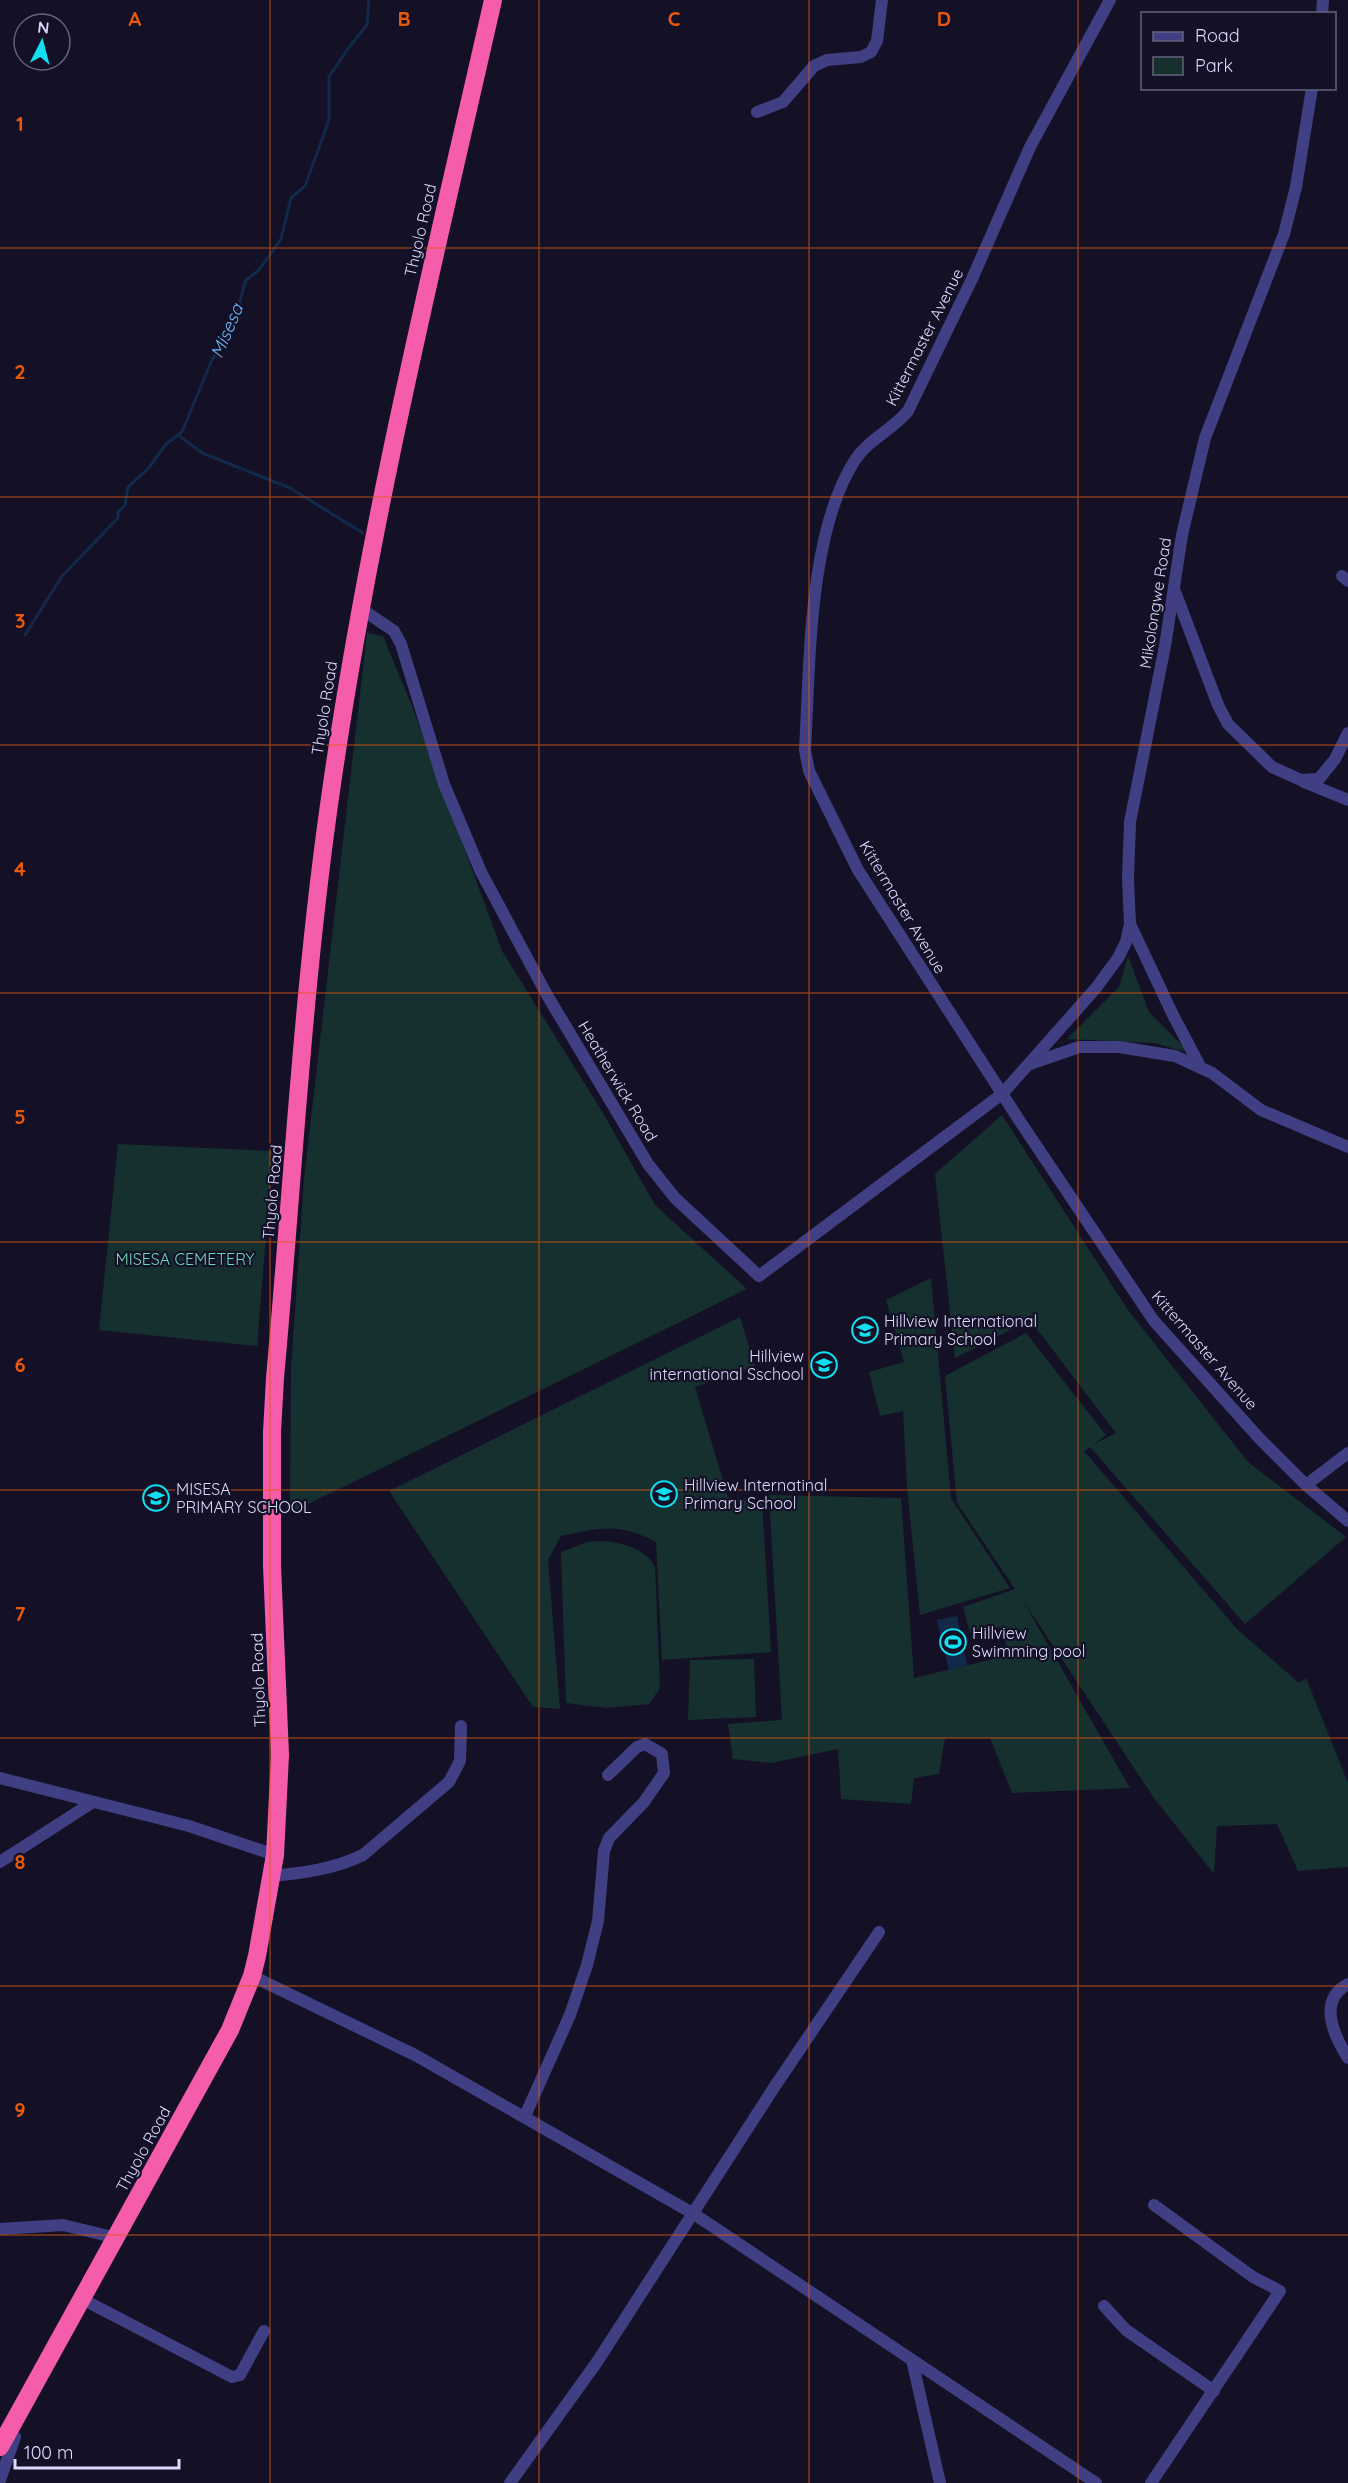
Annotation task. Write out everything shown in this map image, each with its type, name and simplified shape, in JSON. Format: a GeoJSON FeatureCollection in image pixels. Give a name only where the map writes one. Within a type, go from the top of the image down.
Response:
{"type":"FeatureCollection","features":[{"type":"Feature","properties":{"kind":"highway","name":"Thyolo Road"},"geometry":{"type":"LineString","coordinates":[[4,2439],[230,2030],[252,1976],[275,1854],[280,1755],[272,1566],[272,1432],[313,937],[332,785],[360,608],[428,283],[493,0]]}},
{"type":"Feature","properties":{"kind":"street"},"geometry":{"type":"LineString","coordinates":[[757,112],[783,102],[814,66],[827,60],[861,57],[870,52],[878,41],[882,0]]}},
{"type":"Feature","properties":{"kind":"street","name":"Kittermaster Avenue"},"geometry":{"type":"LineString","coordinates":[[1110,0],[1030,147],[972,279],[908,411],[895,426],[866,446],[845,478],[829,517],[813,615],[805,750],[808,771],[858,870],[1002,1094],[1154,1321],[1259,1438],[1306,1485],[1348,1521]]}},
{"type":"Feature","properties":{"kind":"street","name":"Mikolongwe Road"},"geometry":{"type":"LineString","coordinates":[[1002,1094],[1096,988],[1118,958],[1126,942],[1130,924],[1128,879],[1130,822],[1149,731],[1182,535],[1205,438],[1284,234],[1296,187],[1312,90]]}},
{"type":"Feature","properties":{"kind":"street"},"geometry":{"type":"LineString","coordinates":[[1174,588],[1218,705],[1228,724],[1272,767],[1348,800]]}},
{"type":"Feature","properties":{"kind":"street","name":"Heatherwick Road"},"geometry":{"type":"LineString","coordinates":[[360,608],[394,631],[401,644],[444,784],[481,873],[547,995],[648,1164],[675,1198],[759,1276],[1002,1094]]}},
{"type":"Feature","properties":{"kind":"street"},"geometry":{"type":"LineString","coordinates":[[1300,780],[1319,779],[1335,759],[1348,733]]}},
{"type":"Feature","properties":{"kind":"street"},"geometry":{"type":"LineString","coordinates":[[1130,924],[1201,1068]]}},
{"type":"Feature","properties":{"kind":"street"},"geometry":{"type":"LineString","coordinates":[[1026,1065],[1079,1047],[1119,1047],[1175,1056],[1212,1073],[1260,1110],[1348,1147]]}},
{"type":"Feature","properties":{"kind":"street"},"geometry":{"type":"LineString","coordinates":[[1306,1485],[1348,1453]]}},
{"type":"Feature","properties":{"kind":"street"},"geometry":{"type":"LineString","coordinates":[[272,1876],[312,1872],[348,1863],[363,1855],[449,1782],[460,1761],[462,1726]]}},
{"type":"Feature","properties":{"kind":"street"},"geometry":{"type":"LineString","coordinates":[[525,2116],[570,2015],[587,1965],[598,1921],[604,1851],[609,1838],[644,1802],[664,1773],[662,1754],[645,1744],[637,1747],[608,1775]]}},
{"type":"Feature","properties":{"kind":"street"},"geometry":{"type":"LineString","coordinates":[[0,1778],[189,1826],[275,1854]]}},
{"type":"Feature","properties":{"kind":"street"},"geometry":{"type":"LineString","coordinates":[[0,1862],[93,1802]]}},
{"type":"Feature","properties":{"kind":"street"},"geometry":{"type":"LineString","coordinates":[[510,2483],[597,2362],[773,2089],[879,1932]]}},
{"type":"Feature","properties":{"kind":"street"},"geometry":{"type":"LineString","coordinates":[[252,1976],[415,2055],[694,2214],[1096,2483]]}},
{"type":"Feature","properties":{"kind":"street"},"geometry":{"type":"LineString","coordinates":[[1348,1984],[1332,2001],[1330,2017],[1336,2040],[1348,2058]]}},
{"type":"Feature","properties":{"kind":"street"},"geometry":{"type":"LineString","coordinates":[[1151,2483],[1280,2291],[1253,2277],[1154,2205]]}},
{"type":"Feature","properties":{"kind":"street"},"geometry":{"type":"LineString","coordinates":[[0,2229],[63,2225],[117,2238]]}},
{"type":"Feature","properties":{"kind":"street"},"geometry":{"type":"LineString","coordinates":[[82,2299],[232,2377],[240,2375],[264,2331]]}},
{"type":"Feature","properties":{"kind":"street"},"geometry":{"type":"LineString","coordinates":[[1104,2306],[1126,2330],[1214,2391]]}},
{"type":"Feature","properties":{"kind":"street"},"geometry":{"type":"LineString","coordinates":[[912,2360],[940,2483]]}},
{"type":"Feature","properties":{"kind":"street"},"geometry":{"type":"LineString","coordinates":[[0,2480],[15,2437],[4,2439]]}},
{"type":"Feature","properties":{"kind":"green space"},"geometry":{"type":"Polygon","coordinates":[[[367,633],[383,636],[412,706],[502,951],[603,1113],[655,1205],[747,1289],[290,1513],[291,1369],[304,1179],[367,633]]]}},
{"type":"Feature","properties":{"kind":"green space"},"geometry":{"type":"Polygon","coordinates":[[[1128,956],[1149,1012],[1190,1053],[1154,1043],[1067,1039],[1119,987],[1128,956]]]}},
{"type":"Feature","properties":{"kind":"green space"},"geometry":{"type":"Polygon","coordinates":[[[1002,1115],[1128,1310],[1248,1462],[1346,1537],[1245,1624],[1090,1447],[1084,1451],[1237,1629],[1299,1683],[1306,1678],[1348,1783],[1348,1867],[1298,1871],[1277,1824],[1217,1826],[1214,1874],[1154,1798],[1022,1599],[1130,1788],[1012,1793],[990,1738],[945,1738],[939,1774],[914,1778],[911,1804],[841,1799],[838,1749],[771,1763],[733,1759],[728,1724],[782,1720],[769,1495],[901,1498],[914,1678],[1010,1655],[1000,1627],[970,1633],[963,1607],[1015,1589],[957,1503],[945,1376],[1026,1333],[1106,1435],[1094,1444],[1116,1433],[1030,1320],[955,1358],[935,1174],[1002,1115]]]}},
{"type":"Feature","properties":{"kind":"green space","name":"MISESA CEMETERY"},"geometry":{"type":"Polygon","coordinates":[[[118,1144],[273,1151],[257,1346],[99,1330],[118,1144]]]}},
{"type":"Feature","properties":{"kind":"green space"},"geometry":{"type":"Polygon","coordinates":[[[931,1278],[951,1498],[1010,1588],[920,1615],[907,1488],[903,1411],[880,1416],[869,1372],[904,1362],[886,1300],[931,1278]]]}},
{"type":"Feature","properties":{"kind":"green space"},"geometry":{"type":"Polygon","coordinates":[[[740,1317],[755,1366],[695,1387],[728,1497],[762,1501],[771,1652],[662,1660],[656,1542],[631,1532],[609,1528],[561,1536],[548,1560],[560,1709],[533,1707],[389,1491],[740,1317]]]}},
{"type":"Feature","properties":{"kind":"green space"},"geometry":{"type":"Polygon","coordinates":[[[588,1542],[626,1545],[643,1553],[655,1567],[660,1688],[649,1704],[607,1708],[566,1703],[561,1552],[588,1542]]]}},
{"type":"Feature","properties":{"kind":"green space"},"geometry":{"type":"Polygon","coordinates":[[[754,1659],[756,1717],[688,1720],[690,1660],[754,1659]]]}},
{"type":"Feature","properties":{"kind":"water","name":"Hillview Swimming pool"},"geometry":{"type":"Polygon","coordinates":[[[957,1616],[967,1665],[949,1670],[937,1620],[957,1616]]]}},
{"type":"Feature","properties":{"kind":"waterway","name":"Misesa"},"geometry":{"type":"LineString","coordinates":[[25,635],[62,576],[118,518],[118,512],[125,505],[128,487],[148,469],[166,444],[182,432],[211,362],[236,314],[246,280],[259,270],[281,239],[291,198],[305,186],[329,120],[329,77],[367,25],[369,0]]}},
{"type":"Feature","properties":{"kind":"waterway"},"geometry":{"type":"LineString","coordinates":[[178,435],[202,453],[290,488],[363,533]]}},
{"type":"Feature","properties":{"kind":"place","name":"Hillview International Primary School"},"geometry":{"type":"Point","coordinates":[865,1330]}},
{"type":"Feature","properties":{"kind":"place","name":"Hillview international Sschool"},"geometry":{"type":"Point","coordinates":[824,1365]}},
{"type":"Feature","properties":{"kind":"place","name":"Hillview Internatinal Primary School"},"geometry":{"type":"Point","coordinates":[664,1494]}},
{"type":"Feature","properties":{"kind":"place","name":"MISESA PRIMARY SCHOOL"},"geometry":{"type":"Point","coordinates":[156,1498]}},
{"type":"Feature","properties":{"kind":"place","name":"Hillview Swimming pool"},"geometry":{"type":"Point","coordinates":[953,1642]}}]}
